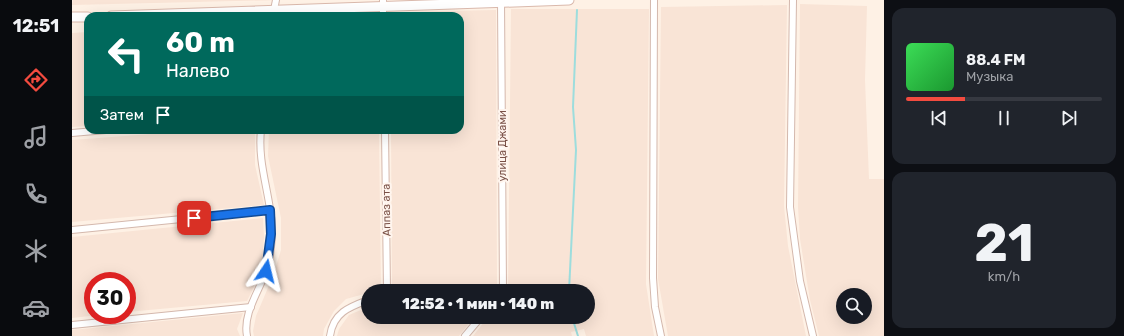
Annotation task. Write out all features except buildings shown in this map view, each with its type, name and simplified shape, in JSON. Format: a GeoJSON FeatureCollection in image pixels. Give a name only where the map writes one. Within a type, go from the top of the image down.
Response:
{"type":"FeatureCollection","features":[{"type":"Feature","properties":{"kind":"main road"},"geometry":{"type":"LineString","coordinates":[[300,12],[383,3],[569,0]]}},
{"type":"Feature","properties":{"kind":"main road"},"geometry":{"type":"LineString","coordinates":[[220,12],[274,10],[285,12]]}},
{"type":"Feature","properties":{"kind":"main road"},"geometry":{"type":"LineString","coordinates":[[72,17],[84,17]]}},
{"type":"Feature","properties":{"kind":"street"},"geometry":{"type":"LineString","coordinates":[[274,10],[276,0]]}},
{"type":"Feature","properties":{"kind":"street"},"geometry":{"type":"LineString","coordinates":[[654,0],[652,278],[655,307],[661,336]]}},
{"type":"Feature","properties":{"kind":"street"},"geometry":{"type":"LineString","coordinates":[[793,0],[790,207],[800,281],[813,336]]}},
{"type":"Feature","properties":{"kind":"street","name":"улица Джами"},"geometry":{"type":"LineString","coordinates":[[501,1],[503,284]]}},
{"type":"Feature","properties":{"kind":"street"},"geometry":{"type":"LineString","coordinates":[[72,133],[84,132]]}},
{"type":"Feature","properties":{"kind":"street"},"geometry":{"type":"LineString","coordinates":[[247,336],[245,326],[251,306],[264,281],[269,260],[271,234],[270,210],[261,164],[261,134]]}},
{"type":"Feature","properties":{"kind":"street","name":"Аппаз ата"},"geometry":{"type":"LineString","coordinates":[[384,134],[386,284]]}},
{"type":"Feature","properties":{"kind":"street"},"geometry":{"type":"LineString","coordinates":[[72,230],[270,210]]}},
{"type":"Feature","properties":{"kind":"street"},"geometry":{"type":"LineString","coordinates":[[330,336],[337,317],[347,308],[361,303]]}},
{"type":"Feature","properties":{"kind":"street"},"geometry":{"type":"LineString","coordinates":[[72,325],[251,306]]}},
{"type":"Feature","properties":{"kind":"street"},"geometry":{"type":"LineString","coordinates":[[465,336],[475,324]]}},
{"type":"Feature","properties":{"kind":"shaded area"},"geometry":{"type":"Polygon","coordinates":[[[73,0],[281,0],[72,5],[73,0]]]}},
{"type":"Feature","properties":{"kind":"shaded area"},"geometry":{"type":"Polygon","coordinates":[[[800,4],[867,6],[865,80],[869,179],[884,179],[884,336],[819,336],[810,300],[800,239],[798,207],[800,4]]]}},
{"type":"Feature","properties":{"kind":"shaded area"},"geometry":{"type":"Polygon","coordinates":[[[787,5],[784,206],[788,246],[806,336],[668,336],[658,279],[661,7],[787,5]]]}},
{"type":"Feature","properties":{"kind":"shaded area"},"geometry":{"type":"Polygon","coordinates":[[[511,9],[649,9],[646,284],[654,336],[586,336],[584,329],[571,332],[572,336],[473,336],[482,324],[595,324],[595,284],[508,284],[511,9]]]}},
{"type":"Feature","properties":{"kind":"shaded area"},"geometry":{"type":"Polygon","coordinates":[[[496,10],[497,284],[392,284],[391,134],[464,134],[464,12],[391,12],[496,10]]]}},
{"type":"Feature","properties":{"kind":"shaded area"},"geometry":{"type":"Polygon","coordinates":[[[84,32],[84,126],[72,127],[72,33],[84,32]]]}},
{"type":"Feature","properties":{"kind":"shaded area"},"geometry":{"type":"Polygon","coordinates":[[[151,134],[255,134],[255,165],[264,205],[72,222],[72,140],[151,134]]]}},
{"type":"Feature","properties":{"kind":"shaded area"},"geometry":{"type":"Polygon","coordinates":[[[269,134],[379,134],[381,284],[361,284],[361,295],[346,299],[334,311],[324,329],[323,336],[254,336],[253,331],[256,316],[273,276],[281,250],[281,218],[268,156],[269,134]]]}},
{"type":"Feature","properties":{"kind":"shaded area"},"geometry":{"type":"Polygon","coordinates":[[[263,218],[264,237],[262,265],[257,281],[247,301],[136,311],[136,272],[84,272],[84,317],[72,318],[72,237],[263,218]]]}},
{"type":"Feature","properties":{"kind":"shaded area"},"geometry":{"type":"Polygon","coordinates":[[[361,310],[361,324],[468,324],[459,336],[337,336],[339,329],[349,315],[361,310]]]}},
{"type":"Feature","properties":{"kind":"shaded area"},"geometry":{"type":"Polygon","coordinates":[[[243,313],[237,329],[240,336],[72,336],[72,330],[243,313]]]}},
{"type":"Feature","properties":{"kind":"waterway"},"geometry":{"type":"LineString","coordinates":[[569,284],[576,150],[573,107],[577,10]]}},
{"type":"Feature","properties":{"kind":"waterway"},"geometry":{"type":"LineString","coordinates":[[574,324],[578,336]]}},
{"type":"Feature","properties":{"kind":"route"},"geometry":{"type":"LineString","coordinates":[[194,218],[270,210],[271,234],[269,260],[266,271]]}}]}
